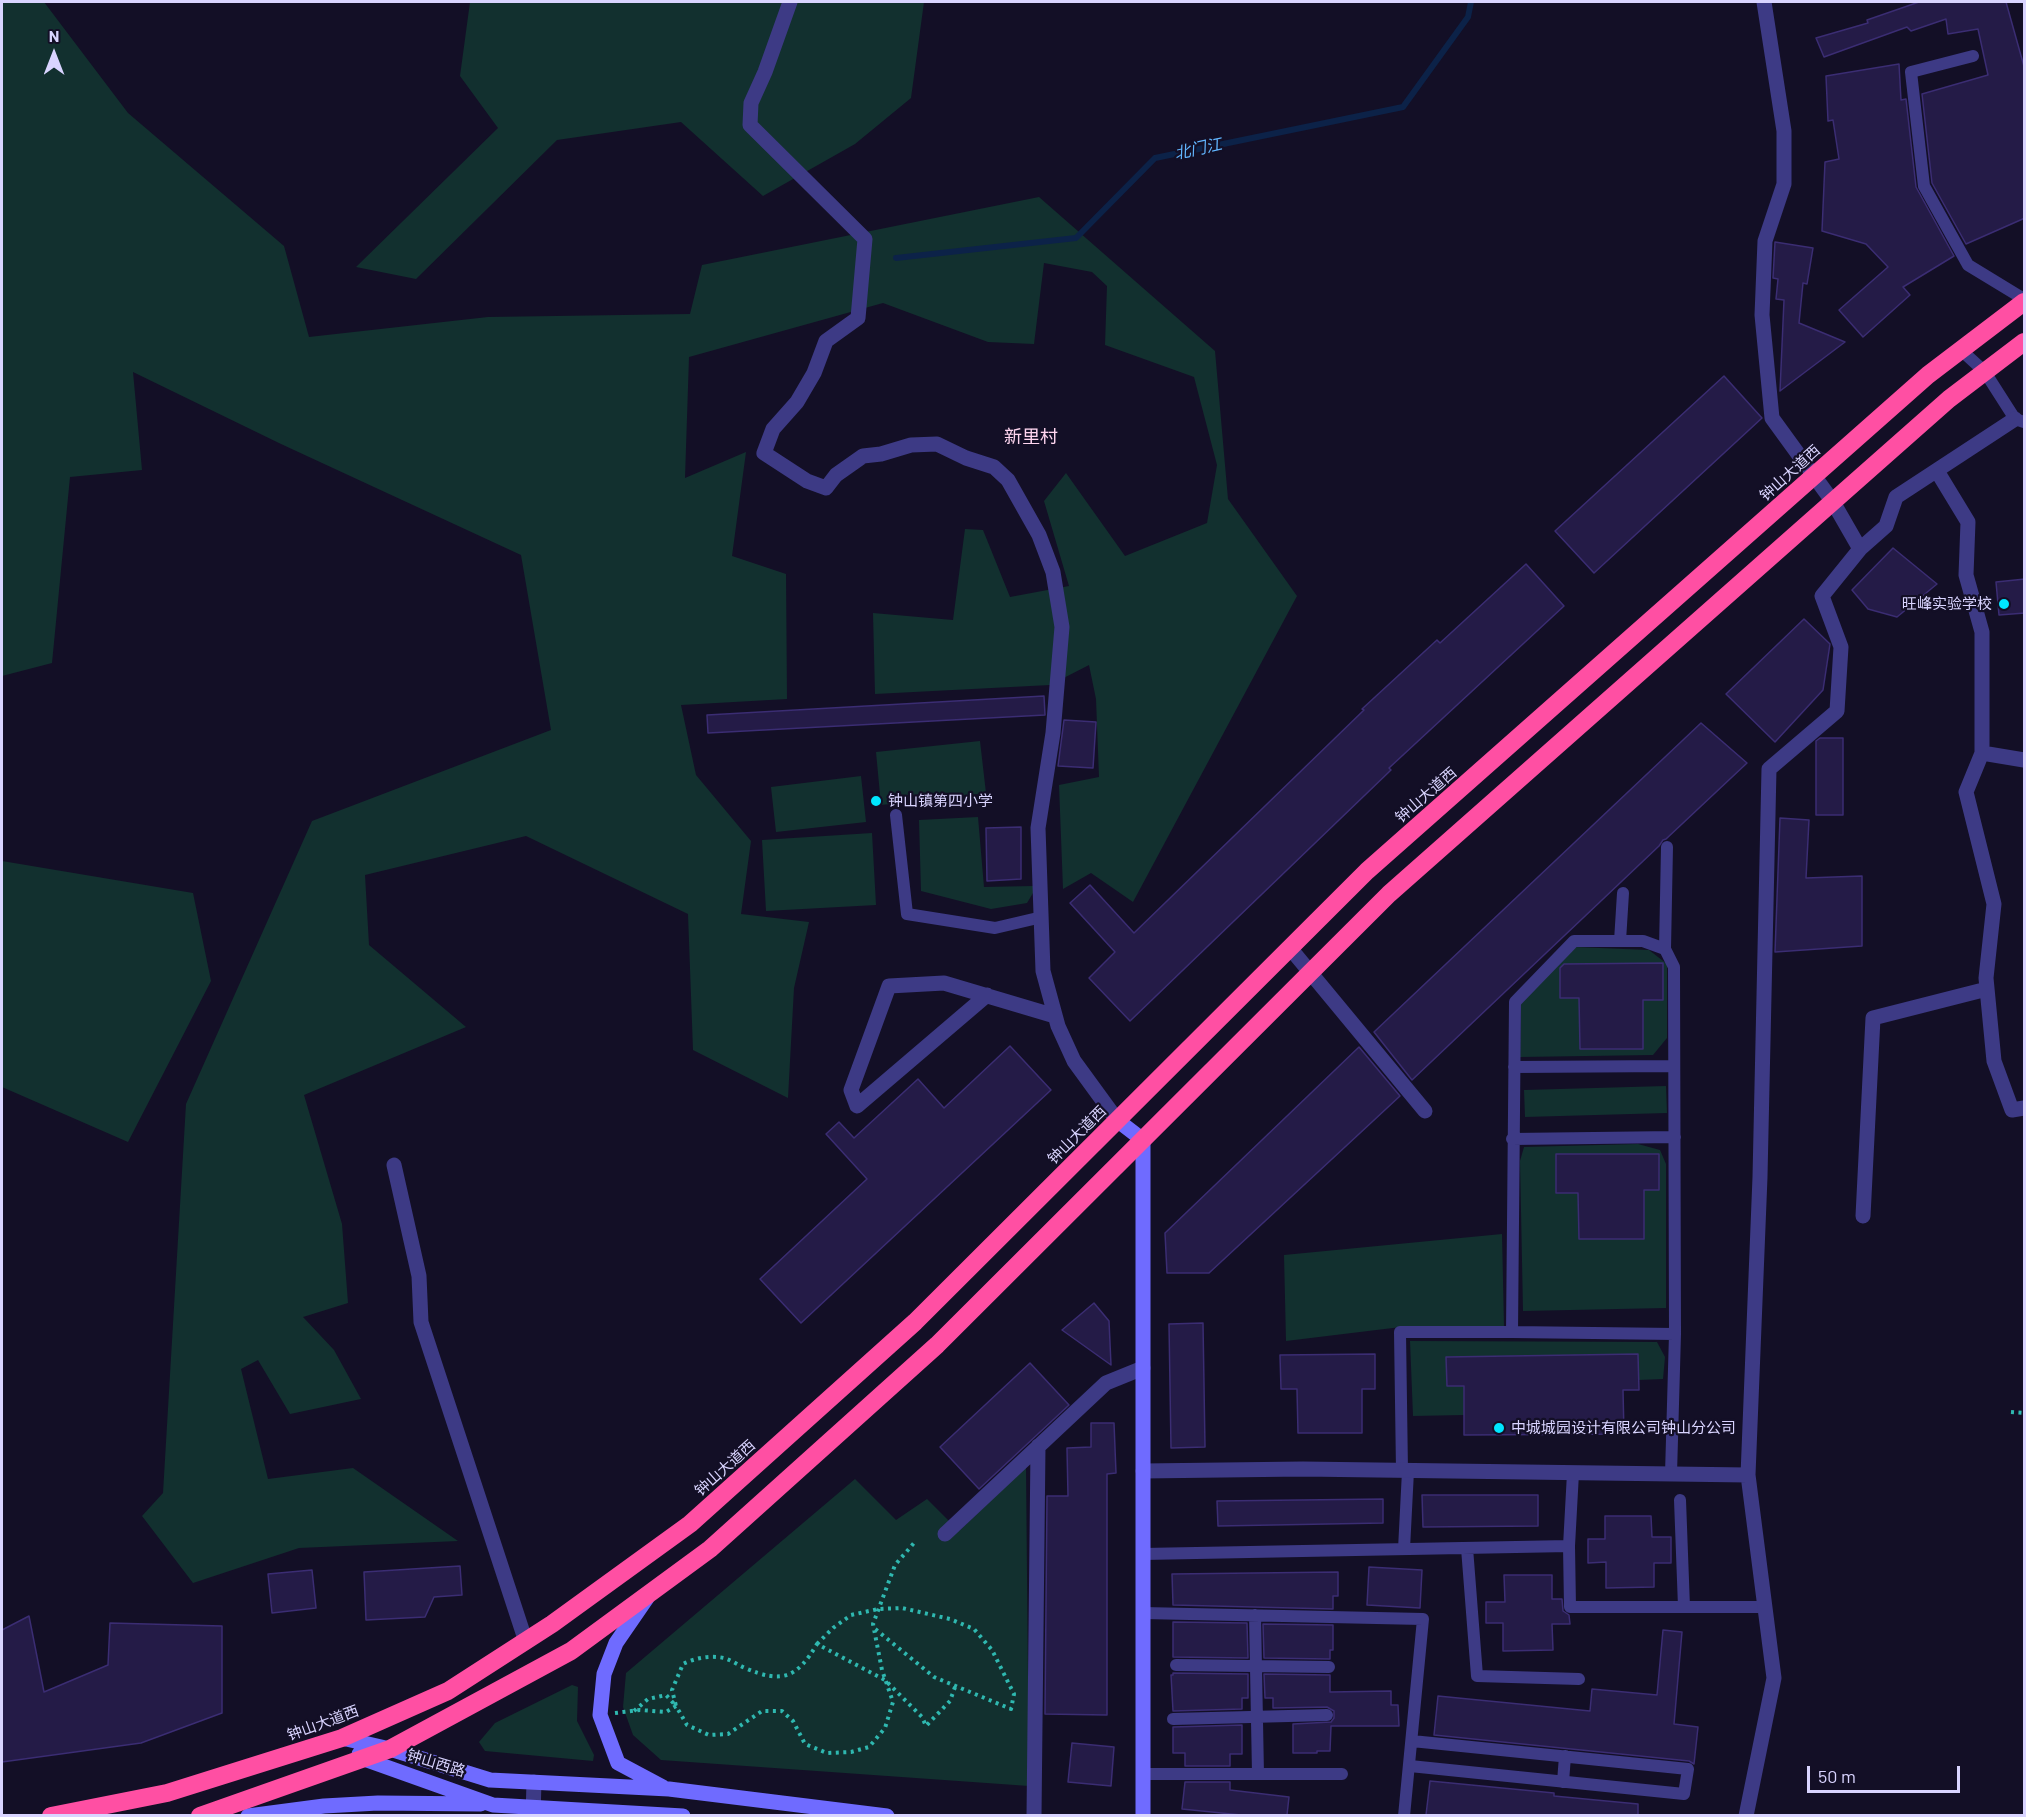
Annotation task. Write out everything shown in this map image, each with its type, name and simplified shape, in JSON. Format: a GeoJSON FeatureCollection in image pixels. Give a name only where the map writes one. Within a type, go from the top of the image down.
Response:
{"type":"FeatureCollection","features":[{"type":"Feature","properties":{"kind":"highway","name":"钟山大道西"},"geometry":{"type":"LineString","coordinates":[[51,1815],[167,1793],[342,1738],[448,1691],[561,1618],[698,1516],[915,1322],[1367,871],[1928,375],[2025,301]]}},
{"type":"Feature","properties":{"kind":"highway"},"geometry":{"type":"LineString","coordinates":[[200,1815],[390,1749],[571,1651],[710,1549],[937,1345],[1389,894],[1949,399],[2025,342]]}},
{"type":"Feature","properties":{"kind":"main road"},"geometry":{"type":"LineString","coordinates":[[1117,1120],[1143,1140],[1143,1815]]}},
{"type":"Feature","properties":{"kind":"main road"},"geometry":{"type":"LineString","coordinates":[[650,1593],[616,1643],[604,1674],[600,1715],[618,1763],[669,1789]]}},
{"type":"Feature","properties":{"kind":"main road","name":"钟山西路"},"geometry":{"type":"LineString","coordinates":[[342,1738],[390,1749],[490,1780],[669,1789],[887,1815]]}},
{"type":"Feature","properties":{"kind":"main road","name":"钟山西路"},"geometry":{"type":"LineString","coordinates":[[342,1738],[364,1759],[493,1805],[533,1811],[683,1815]]}},
{"type":"Feature","properties":{"kind":"main road"},"geometry":{"type":"LineString","coordinates":[[248,1815],[325,1811],[378,1803],[493,1805]]}},
{"type":"Feature","properties":{"kind":"street"},"geometry":{"type":"LineString","coordinates":[[790,2],[765,72],[751,103],[750,125],[865,239],[858,318],[826,341],[813,373],[797,402],[774,429],[764,453],[807,481],[826,488],[836,475],[862,456],[881,454],[911,445],[937,444],[966,458],[994,467],[1008,480],[1039,535],[1053,572],[1062,627],[1053,733],[1038,828],[1043,971],[1056,1016],[1074,1061],[1117,1120]]}},
{"type":"Feature","properties":{"kind":"street"},"geometry":{"type":"LineString","coordinates":[[1764,2],[1784,131],[1784,184],[1765,241],[1764,252],[1762,315],[1772,418],[1833,502],[1860,549]]}},
{"type":"Feature","properties":{"kind":"street"},"geometry":{"type":"LineString","coordinates":[[1746,1815],[1774,1678],[1748,1475],[1760,1177],[1769,769],[1837,711],[1841,647],[1822,596],[1860,549],[1886,526],[1896,497],[2020,421]]}},
{"type":"Feature","properties":{"kind":"street"},"geometry":{"type":"LineString","coordinates":[[1936,471],[1968,522],[1966,575],[1983,632],[1982,753],[1966,792],[1994,904],[1986,978],[1994,1061],[2012,1110],[2025,1108]]}},
{"type":"Feature","properties":{"kind":"street"},"geometry":{"type":"LineString","coordinates":[[1982,753],[2025,760]]}},
{"type":"Feature","properties":{"kind":"street"},"geometry":{"type":"LineString","coordinates":[[1290,948],[1425,1111]]}},
{"type":"Feature","properties":{"kind":"street"},"geometry":{"type":"LineString","coordinates":[[987,995],[857,1106],[851,1090],[889,986],[944,983],[987,995],[1056,1016]]}},
{"type":"Feature","properties":{"kind":"street"},"geometry":{"type":"LineString","coordinates":[[1863,1216],[1873,1018],[1987,989]]}},
{"type":"Feature","properties":{"kind":"street"},"geometry":{"type":"LineString","coordinates":[[394,1165],[419,1276],[421,1322],[526,1642]]}},
{"type":"Feature","properties":{"kind":"street"},"geometry":{"type":"LineString","coordinates":[[945,1534],[1106,1383],[1143,1368]]}},
{"type":"Feature","properties":{"kind":"street"},"geometry":{"type":"LineString","coordinates":[[1034,1815],[1038,1446]]}},
{"type":"Feature","properties":{"kind":"street"},"geometry":{"type":"LineString","coordinates":[[1143,1471],[1748,1475]]}},
{"type":"Feature","properties":{"kind":"street"},"geometry":{"type":"LineString","coordinates":[[533,1811],[534,1782]]}},
{"type":"Feature","properties":{"kind":"lane"},"geometry":{"type":"LineString","coordinates":[[1973,56],[1911,72],[1924,186],[1968,265],[2025,301]]}},
{"type":"Feature","properties":{"kind":"lane"},"geometry":{"type":"LineString","coordinates":[[1961,350],[1985,372],[2020,421]]}},
{"type":"Feature","properties":{"kind":"lane"},"geometry":{"type":"LineString","coordinates":[[896,815],[907,914],[995,928],[1042,917]]}},
{"type":"Feature","properties":{"kind":"lane"},"geometry":{"type":"LineString","coordinates":[[1667,847],[1665,949],[1674,967],[1675,1334],[1671,1474]]}},
{"type":"Feature","properties":{"kind":"lane"},"geometry":{"type":"LineString","coordinates":[[1620,941],[1623,893]]}},
{"type":"Feature","properties":{"kind":"lane"},"geometry":{"type":"LineString","coordinates":[[1512,1332],[1515,1002],[1574,941],[1643,941],[1665,949]]}},
{"type":"Feature","properties":{"kind":"lane"},"geometry":{"type":"LineString","coordinates":[[1514,1067],[1674,1066]]}},
{"type":"Feature","properties":{"kind":"lane"},"geometry":{"type":"LineString","coordinates":[[1512,1139],[1675,1137]]}},
{"type":"Feature","properties":{"kind":"lane"},"geometry":{"type":"LineString","coordinates":[[1404,1549],[1405,1471],[1400,1332],[1675,1334]]}},
{"type":"Feature","properties":{"kind":"lane"},"geometry":{"type":"LineString","coordinates":[[1573,1473],[1569,1546],[1570,1607],[1765,1607]]}},
{"type":"Feature","properties":{"kind":"lane"},"geometry":{"type":"LineString","coordinates":[[1680,1500],[1684,1607]]}},
{"type":"Feature","properties":{"kind":"lane"},"geometry":{"type":"LineString","coordinates":[[1143,1554],[1569,1546]]}},
{"type":"Feature","properties":{"kind":"lane"},"geometry":{"type":"LineString","coordinates":[[1467,1548],[1477,1676],[1579,1679]]}},
{"type":"Feature","properties":{"kind":"lane"},"geometry":{"type":"LineString","coordinates":[[1143,1613],[1423,1620],[1404,1815]]}},
{"type":"Feature","properties":{"kind":"lane"},"geometry":{"type":"LineString","coordinates":[[1255,1615],[1258,1774]]}},
{"type":"Feature","properties":{"kind":"lane"},"geometry":{"type":"LineString","coordinates":[[1176,1665],[1329,1667]]}},
{"type":"Feature","properties":{"kind":"lane"},"geometry":{"type":"LineString","coordinates":[[1173,1719],[1327,1715]]}},
{"type":"Feature","properties":{"kind":"lane"},"geometry":{"type":"LineString","coordinates":[[1410,1766],[1684,1794],[1688,1769],[1412,1741]]}},
{"type":"Feature","properties":{"kind":"lane"},"geometry":{"type":"LineString","coordinates":[[1563,1782],[1565,1756]]}},
{"type":"Feature","properties":{"kind":"lane"},"geometry":{"type":"LineString","coordinates":[[1143,1774],[1342,1774]]}},
{"type":"Feature","properties":{"kind":"path"},"geometry":{"type":"LineString","coordinates":[[2011,1412],[2025,1413]]}},
{"type":"Feature","properties":{"kind":"path"},"geometry":{"type":"LineString","coordinates":[[634,1711],[648,1699],[666,1695],[676,1706],[687,1725],[709,1736],[729,1734],[762,1711],[783,1711],[793,1721],[806,1744],[827,1753],[851,1752],[869,1747],[885,1728],[893,1702],[885,1680],[873,1624],[895,1565],[914,1543]]}},
{"type":"Feature","properties":{"kind":"path"},"geometry":{"type":"LineString","coordinates":[[676,1706],[672,1690],[683,1664],[696,1658],[723,1658],[762,1675],[783,1677],[795,1671],[833,1628],[851,1615],[878,1609],[902,1608],[950,1619],[974,1629],[992,1650],[1014,1694],[1011,1709],[934,1677],[874,1628]]}},
{"type":"Feature","properties":{"kind":"path"},"geometry":{"type":"LineString","coordinates":[[817,1644],[885,1680],[922,1718],[926,1726],[950,1701],[955,1687]]}},
{"type":"Feature","properties":{"kind":"path"},"geometry":{"type":"LineString","coordinates":[[600,1715],[634,1711],[666,1712],[676,1706]]}},
{"type":"Feature","properties":{"kind":"green space"},"geometry":{"type":"Polygon","coordinates":[[[2,2],[44,2],[128,113],[284,246],[309,337],[488,317],[690,314],[702,265],[1039,197],[1215,351],[1228,499],[1297,596],[1133,902],[1091,873],[1063,889],[1059,785],[1099,777],[1096,699],[1089,665],[1050,685],[875,694],[873,613],[953,620],[965,529],[983,530],[1010,597],[1069,586],[1044,501],[1066,473],[1125,556],[1207,523],[1217,465],[1194,377],[1105,345],[1107,286],[1092,272],[1044,263],[1034,344],[988,342],[883,303],[689,357],[685,478],[746,452],[732,556],[786,574],[787,699],[681,705],[696,775],[751,841],[741,914],[809,922],[794,988],[788,1098],[693,1050],[688,914],[526,836],[365,875],[369,945],[466,1027],[304,1095],[342,1224],[348,1303],[303,1317],[334,1350],[361,1399],[290,1414],[258,1360],[241,1369],[268,1479],[353,1468],[458,1541],[299,1548],[193,1583],[142,1516],[163,1493],[186,1104],[312,821],[551,730],[521,555],[281,444],[133,372],[142,470],[70,477],[52,663],[2,676],[2,2]]]}},
{"type":"Feature","properties":{"kind":"green space"},"geometry":{"type":"Polygon","coordinates":[[[470,2],[924,2],[911,98],[855,144],[763,196],[681,122],[557,140],[416,279],[356,267],[498,128],[460,76],[470,2]]]}},
{"type":"Feature","properties":{"kind":"green space"},"geometry":{"type":"Polygon","coordinates":[[[980,741],[986,793],[881,805],[876,752],[980,741]]]}},
{"type":"Feature","properties":{"kind":"green space"},"geometry":{"type":"Polygon","coordinates":[[[861,776],[866,822],[776,832],[771,787],[861,776]]]}},
{"type":"Feature","properties":{"kind":"green space"},"geometry":{"type":"Polygon","coordinates":[[[978,817],[984,887],[1033,886],[1033,893],[1027,903],[991,909],[921,891],[919,820],[978,817]]]}},
{"type":"Feature","properties":{"kind":"green space"},"geometry":{"type":"Polygon","coordinates":[[[872,833],[876,905],[766,911],[762,840],[872,833]]]}},
{"type":"Feature","properties":{"kind":"green space"},"geometry":{"type":"Polygon","coordinates":[[[2,861],[193,893],[211,981],[128,1142],[2,1087],[2,861]]]}},
{"type":"Feature","properties":{"kind":"green space"},"geometry":{"type":"Polygon","coordinates":[[[1575,947],[1649,950],[1667,964],[1667,1038],[1653,1055],[1520,1057],[1521,1002],[1575,947]]]}},
{"type":"Feature","properties":{"kind":"green space"},"geometry":{"type":"Polygon","coordinates":[[[1666,1086],[1667,1113],[1525,1117],[1524,1090],[1666,1086]]]}},
{"type":"Feature","properties":{"kind":"green space"},"geometry":{"type":"Polygon","coordinates":[[[1638,1144],[1660,1150],[1666,1164],[1666,1308],[1523,1311],[1520,1161],[1524,1147],[1638,1144]]]}},
{"type":"Feature","properties":{"kind":"green space"},"geometry":{"type":"Polygon","coordinates":[[[1502,1234],[1504,1326],[1401,1327],[1286,1341],[1284,1255],[1502,1234]]]}},
{"type":"Feature","properties":{"kind":"green space"},"geometry":{"type":"Polygon","coordinates":[[[1410,1341],[1657,1342],[1665,1357],[1663,1379],[1638,1380],[1638,1354],[1447,1357],[1474,1386],[1474,1395],[1464,1396],[1464,1415],[1413,1416],[1410,1341]]]}},
{"type":"Feature","properties":{"kind":"green space"},"geometry":{"type":"Polygon","coordinates":[[[1026,1467],[1029,1786],[661,1760],[633,1735],[623,1707],[626,1673],[855,1479],[896,1520],[927,1499],[959,1531],[1026,1467]]]}},
{"type":"Feature","properties":{"kind":"green space"},"geometry":{"type":"Polygon","coordinates":[[[572,1685],[578,1687],[577,1721],[594,1755],[593,1761],[485,1751],[479,1742],[495,1723],[572,1685]]]}},
{"type":"Feature","properties":{"kind":"building"},"geometry":{"type":"Polygon","coordinates":[[[1919,2],[2006,2],[2025,70],[2025,218],[1966,244],[1932,183],[1922,94],[1988,75],[1978,29],[1948,34],[1946,19],[1911,31],[1907,27],[1824,57],[1816,38],[1868,23],[1867,20],[1919,2]]]}},
{"type":"Feature","properties":{"kind":"building"},"geometry":{"type":"Polygon","coordinates":[[[1899,64],[1901,100],[1906,99],[1916,187],[1954,256],[1903,287],[1910,295],[1863,337],[1839,310],[1888,267],[1866,244],[1822,231],[1825,162],[1839,159],[1833,120],[1828,121],[1826,76],[1899,64]]]}},
{"type":"Feature","properties":{"kind":"building"},"geometry":{"type":"Polygon","coordinates":[[[1775,242],[1813,248],[1807,284],[1803,283],[1799,323],[1845,342],[1780,391],[1784,300],[1776,299],[1778,279],[1773,278],[1775,242]]]}},
{"type":"Feature","properties":{"kind":"building"},"geometry":{"type":"Polygon","coordinates":[[[1724,376],[1762,418],[1594,573],[1555,531],[1724,376]]]}},
{"type":"Feature","properties":{"kind":"building"},"geometry":{"type":"Polygon","coordinates":[[[1893,548],[1937,584],[1897,617],[1868,609],[1852,590],[1893,548]]]}},
{"type":"Feature","properties":{"kind":"building"},"geometry":{"type":"Polygon","coordinates":[[[1526,564],[1564,606],[1389,768],[1391,770],[1130,1021],[1089,978],[1115,952],[1070,903],[1090,885],[1134,933],[1364,710],[1362,709],[1437,640],[1440,643],[1526,564]]]}},
{"type":"Feature","properties":{"kind":"building"},"geometry":{"type":"Polygon","coordinates":[[[2025,579],[2025,613],[1999,615],[1996,582],[2025,579]]]}},
{"type":"Feature","properties":{"kind":"building"},"geometry":{"type":"Polygon","coordinates":[[[1804,619],[1830,644],[1823,690],[1775,742],[1726,694],[1804,619]]]}},
{"type":"Feature","properties":{"kind":"building"},"geometry":{"type":"Polygon","coordinates":[[[1044,696],[1045,715],[708,733],[707,715],[1044,696]]]}},
{"type":"Feature","properties":{"kind":"building"},"geometry":{"type":"Polygon","coordinates":[[[1064,720],[1096,722],[1093,768],[1058,766],[1064,720]]]}},
{"type":"Feature","properties":{"kind":"building"},"geometry":{"type":"Polygon","coordinates":[[[1701,723],[1747,763],[1663,840],[1412,1080],[1374,1032],[1701,723]]]}},
{"type":"Feature","properties":{"kind":"building"},"geometry":{"type":"Polygon","coordinates":[[[1820,738],[1843,738],[1843,815],[1816,815],[1816,741],[1820,738]]]}},
{"type":"Feature","properties":{"kind":"building"},"geometry":{"type":"Polygon","coordinates":[[[1780,818],[1809,820],[1806,878],[1862,876],[1862,946],[1775,952],[1780,818]]]}},
{"type":"Feature","properties":{"kind":"building"},"geometry":{"type":"Polygon","coordinates":[[[1021,827],[1021,879],[987,881],[986,828],[1021,827]]]}},
{"type":"Feature","properties":{"kind":"building"},"geometry":{"type":"Polygon","coordinates":[[[1663,963],[1663,1000],[1643,1000],[1643,1049],[1580,1049],[1579,998],[1560,998],[1560,968],[1564,964],[1663,963]]]}},
{"type":"Feature","properties":{"kind":"building"},"geometry":{"type":"Polygon","coordinates":[[[1010,1046],[1051,1090],[801,1323],[760,1279],[867,1179],[826,1134],[839,1122],[854,1138],[918,1079],[944,1108],[1010,1046]]]}},
{"type":"Feature","properties":{"kind":"building"},"geometry":{"type":"Polygon","coordinates":[[[1359,1047],[1400,1096],[1209,1273],[1167,1273],[1165,1233],[1359,1047]]]}},
{"type":"Feature","properties":{"kind":"building"},"geometry":{"type":"Polygon","coordinates":[[[1556,1154],[1659,1154],[1659,1190],[1644,1190],[1644,1239],[1579,1239],[1578,1193],[1556,1193],[1556,1154]]]}},
{"type":"Feature","properties":{"kind":"building"},"geometry":{"type":"Polygon","coordinates":[[[1094,1303],[1109,1321],[1111,1365],[1062,1330],[1094,1303]]]}},
{"type":"Feature","properties":{"kind":"building"},"geometry":{"type":"Polygon","coordinates":[[[1203,1323],[1205,1447],[1171,1448],[1169,1324],[1203,1323]]]}},
{"type":"Feature","properties":{"kind":"building"},"geometry":{"type":"Polygon","coordinates":[[[1375,1354],[1375,1389],[1362,1389],[1362,1433],[1298,1433],[1297,1389],[1281,1389],[1280,1355],[1375,1354]]]}},
{"type":"Feature","properties":{"kind":"building"},"geometry":{"type":"Polygon","coordinates":[[[1638,1354],[1639,1390],[1623,1390],[1624,1434],[1464,1435],[1464,1386],[1447,1386],[1446,1357],[1638,1354]]]}},
{"type":"Feature","properties":{"kind":"building"},"geometry":{"type":"Polygon","coordinates":[[[1030,1363],[1069,1405],[979,1489],[940,1447],[1030,1363]]]}},
{"type":"Feature","properties":{"kind":"building"},"geometry":{"type":"Polygon","coordinates":[[[1091,1423],[1114,1423],[1116,1473],[1107,1474],[1107,1715],[1045,1714],[1047,1496],[1068,1496],[1067,1448],[1091,1447],[1091,1423]]]}},
{"type":"Feature","properties":{"kind":"building"},"geometry":{"type":"Polygon","coordinates":[[[1422,1495],[1538,1495],[1538,1526],[1423,1527],[1422,1495]]]}},
{"type":"Feature","properties":{"kind":"building"},"geometry":{"type":"Polygon","coordinates":[[[1383,1499],[1383,1523],[1218,1526],[1217,1501],[1383,1499]]]}},
{"type":"Feature","properties":{"kind":"building"},"geometry":{"type":"Polygon","coordinates":[[[1605,1516],[1651,1516],[1652,1537],[1671,1537],[1671,1563],[1654,1563],[1654,1587],[1606,1588],[1606,1562],[1588,1563],[1588,1539],[1605,1539],[1605,1516]]]}},
{"type":"Feature","properties":{"kind":"building"},"geometry":{"type":"Polygon","coordinates":[[[460,1566],[462,1595],[434,1597],[425,1617],[366,1620],[364,1572],[460,1566]]]}},
{"type":"Feature","properties":{"kind":"building"},"geometry":{"type":"Polygon","coordinates":[[[1369,1567],[1422,1570],[1420,1608],[1367,1605],[1369,1567]]]}},
{"type":"Feature","properties":{"kind":"building"},"geometry":{"type":"Polygon","coordinates":[[[312,1570],[316,1608],[272,1613],[268,1574],[312,1570]]]}},
{"type":"Feature","properties":{"kind":"building"},"geometry":{"type":"Polygon","coordinates":[[[1338,1572],[1338,1596],[1333,1596],[1333,1609],[1173,1605],[1172,1574],[1338,1572]]]}},
{"type":"Feature","properties":{"kind":"building"},"geometry":{"type":"Polygon","coordinates":[[[1504,1575],[1552,1575],[1552,1599],[1562,1599],[1563,1611],[1569,1615],[1570,1624],[1552,1624],[1553,1650],[1503,1651],[1503,1623],[1486,1623],[1486,1602],[1505,1602],[1504,1575]]]}},
{"type":"Feature","properties":{"kind":"building"},"geometry":{"type":"Polygon","coordinates":[[[29,1616],[44,1692],[108,1665],[110,1623],[222,1626],[222,1713],[141,1743],[2,1762],[2,1630],[29,1616]]]}},
{"type":"Feature","properties":{"kind":"building"},"geometry":{"type":"Polygon","coordinates":[[[1173,1622],[1247,1623],[1248,1658],[1173,1657],[1173,1622]]]}},
{"type":"Feature","properties":{"kind":"building"},"geometry":{"type":"Polygon","coordinates":[[[1263,1624],[1333,1625],[1333,1650],[1330,1650],[1330,1659],[1264,1658],[1263,1624]]]}},
{"type":"Feature","properties":{"kind":"building"},"geometry":{"type":"Polygon","coordinates":[[[1663,1630],[1682,1632],[1674,1724],[1698,1727],[1694,1764],[1689,1761],[1434,1735],[1438,1696],[1590,1711],[1592,1689],[1657,1695],[1663,1630]]]}},
{"type":"Feature","properties":{"kind":"building"},"geometry":{"type":"Polygon","coordinates":[[[1173,1673],[1248,1674],[1248,1698],[1242,1698],[1242,1709],[1173,1711],[1171,1675],[1173,1673]]]}},
{"type":"Feature","properties":{"kind":"building"},"geometry":{"type":"Polygon","coordinates":[[[1264,1674],[1330,1675],[1330,1692],[1391,1691],[1391,1705],[1398,1705],[1399,1726],[1331,1726],[1330,1751],[1293,1753],[1293,1724],[1331,1722],[1334,1718],[1334,1711],[1327,1707],[1273,1708],[1273,1698],[1265,1698],[1264,1674]]]}},
{"type":"Feature","properties":{"kind":"building"},"geometry":{"type":"Polygon","coordinates":[[[1242,1725],[1242,1754],[1230,1754],[1230,1766],[1185,1766],[1185,1753],[1173,1753],[1173,1727],[1242,1725]]]}},
{"type":"Feature","properties":{"kind":"building"},"geometry":{"type":"Polygon","coordinates":[[[1072,1743],[1114,1747],[1111,1786],[1068,1782],[1072,1743]]]}},
{"type":"Feature","properties":{"kind":"building"},"geometry":{"type":"Polygon","coordinates":[[[1430,1781],[1638,1804],[1638,1815],[1426,1815],[1430,1781]]]}},
{"type":"Feature","properties":{"kind":"building"},"geometry":{"type":"Polygon","coordinates":[[[1185,1782],[1230,1782],[1230,1790],[1289,1797],[1287,1815],[1241,1815],[1182,1809],[1185,1782]]]}},
{"type":"Feature","properties":{"kind":"waterway","name":"北门江"},"geometry":{"type":"LineString","coordinates":[[896,258],[1076,238],[1155,158],[1403,107],[1468,17],[1471,2]]}},
{"type":"Feature","properties":{"kind":"place","name":"旺峰实验学校"},"geometry":{"type":"Point","coordinates":[2004,604]}},
{"type":"Feature","properties":{"kind":"place","name":"钟山镇第四小学"},"geometry":{"type":"Point","coordinates":[876,801]}},
{"type":"Feature","properties":{"kind":"place","name":"中城城园设计有限公司钟山分公司"},"geometry":{"type":"Point","coordinates":[1499,1428]}},
{"type":"Feature","properties":{"kind":"district","name":"新里村"},"geometry":{"type":"Point","coordinates":[1031,437]}}]}
